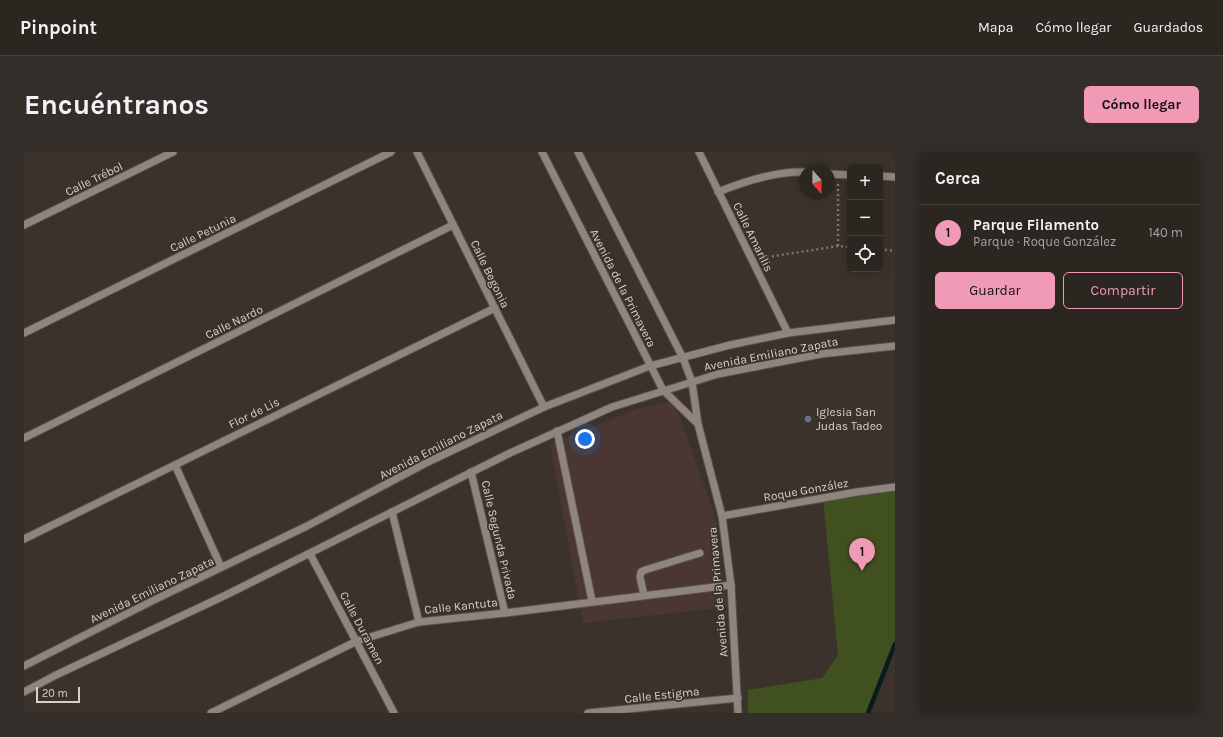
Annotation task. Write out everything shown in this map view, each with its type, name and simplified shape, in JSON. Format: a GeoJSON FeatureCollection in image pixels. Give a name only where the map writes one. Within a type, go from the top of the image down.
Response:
{"type":"FeatureCollection","features":[{"type":"Feature","properties":{"kind":"street","name":"Calle Trébol"},"geometry":{"type":"LineString","coordinates":[[24,225],[173,152]]}},
{"type":"Feature","properties":{"kind":"street","name":"Calle Petunia"},"geometry":{"type":"LineString","coordinates":[[24,333],[391,152]]}},
{"type":"Feature","properties":{"kind":"street","name":"Calle Begonia"},"geometry":{"type":"LineString","coordinates":[[417,152],[544,407]]}},
{"type":"Feature","properties":{"kind":"street","name":"Avenida de la Primavera"},"geometry":{"type":"LineString","coordinates":[[542,152],[663,390],[698,424]]}},
{"type":"Feature","properties":{"kind":"street","name":"Avenida de la Primavera"},"geometry":{"type":"LineString","coordinates":[[578,152],[683,358],[692,382],[698,424],[722,516],[731,585],[738,713]]}},
{"type":"Feature","properties":{"kind":"street","name":"Calle Amarilis"},"geometry":{"type":"LineString","coordinates":[[698,152],[788,333]]}},
{"type":"Feature","properties":{"kind":"street"},"geometry":{"type":"LineString","coordinates":[[718,192],[735,185],[777,174],[799,172]]}},
{"type":"Feature","properties":{"kind":"street"},"geometry":{"type":"LineString","coordinates":[[838,174],[847,175]]}},
{"type":"Feature","properties":{"kind":"street"},"geometry":{"type":"LineString","coordinates":[[883,176],[895,176]]}},
{"type":"Feature","properties":{"kind":"street","name":"Calle Nardo"},"geometry":{"type":"LineString","coordinates":[[24,438],[453,225]]}},
{"type":"Feature","properties":{"kind":"street","name":"Flor de Lis"},"geometry":{"type":"LineString","coordinates":[[24,539],[494,308]]}},
{"type":"Feature","properties":{"kind":"street","name":"Avenida Emiliano Zapata"},"geometry":{"type":"LineString","coordinates":[[24,666],[221,567],[308,526],[428,462],[544,407],[650,366],[730,345],[788,333],[895,320]]}},
{"type":"Feature","properties":{"kind":"street","name":"Avenida Emiliano Zapata"},"geometry":{"type":"LineString","coordinates":[[24,692],[310,554],[471,472],[557,431],[612,407],[718,374],[821,354],[895,346]]}},
{"type":"Feature","properties":{"kind":"street"},"geometry":{"type":"LineString","coordinates":[[557,431],[592,601]]}},
{"type":"Feature","properties":{"kind":"street"},"geometry":{"type":"LineString","coordinates":[[175,465],[221,567]]}},
{"type":"Feature","properties":{"kind":"street","name":"Calle Segunda Privada"},"geometry":{"type":"LineString","coordinates":[[471,472],[505,613]]}},
{"type":"Feature","properties":{"kind":"street","name":"Roque González"},"geometry":{"type":"LineString","coordinates":[[722,516],[857,492],[895,487]]}},
{"type":"Feature","properties":{"kind":"street"},"geometry":{"type":"LineString","coordinates":[[392,512],[419,622]]}},
{"type":"Feature","properties":{"kind":"street"},"geometry":{"type":"LineString","coordinates":[[644,595],[640,577],[641,572],[700,553]]}},
{"type":"Feature","properties":{"kind":"street","name":"Calle Duramen"},"geometry":{"type":"LineString","coordinates":[[310,554],[394,713]]}},
{"type":"Feature","properties":{"kind":"street","name":"Calle Kantuta"},"geometry":{"type":"LineString","coordinates":[[211,713],[356,641],[419,622],[731,585]]}},
{"type":"Feature","properties":{"kind":"street","name":"Calle Estigma"},"geometry":{"type":"LineString","coordinates":[[588,713],[738,698]]}},
{"type":"Feature","properties":{"kind":"path"},"geometry":{"type":"LineString","coordinates":[[838,174],[838,246]]}},
{"type":"Feature","properties":{"kind":"path"},"geometry":{"type":"LineString","coordinates":[[752,260],[838,246],[847,247]]}},
{"type":"Feature","properties":{"kind":"path"},"geometry":{"type":"LineString","coordinates":[[883,249],[895,250]]}},
{"type":"Feature","properties":{"kind":"shaded area"},"geometry":{"type":"Polygon","coordinates":[[[674,401],[714,513],[718,532],[727,607],[583,623],[550,444],[637,409],[674,401]]]}},
{"type":"Feature","properties":{"kind":"green space"},"geometry":{"type":"Polygon","coordinates":[[[895,488],[895,644],[868,713],[748,713],[748,690],[822,678],[838,655],[823,498],[895,488]]]}},
{"type":"Feature","properties":{"kind":"waterway"},"geometry":{"type":"LineString","coordinates":[[868,713],[895,644]]}},
{"type":"Feature","properties":{"kind":"place","name":"Iglesia San Judas Tadeo"},"geometry":{"type":"Point","coordinates":[808,419]}},
{"type":"Feature","properties":{"kind":"place","name":"Parque Filamento"},"geometry":{"type":"Point","coordinates":[862,571]}}]}
